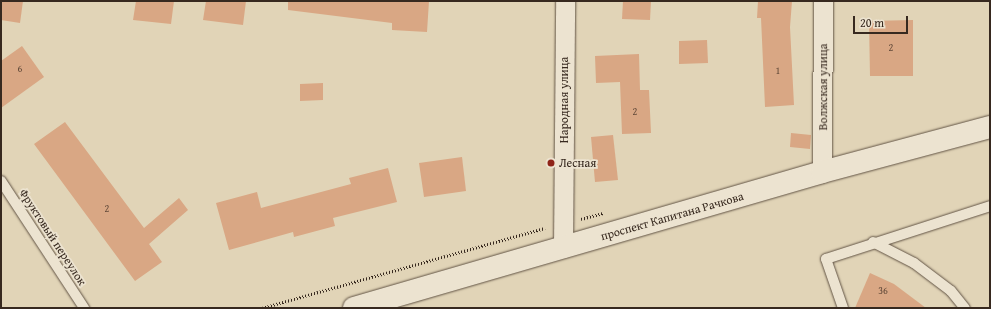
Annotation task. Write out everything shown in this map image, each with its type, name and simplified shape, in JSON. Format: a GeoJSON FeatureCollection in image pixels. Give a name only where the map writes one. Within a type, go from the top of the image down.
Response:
{"type":"FeatureCollection","features":[{"type":"Feature","properties":{"kind":"street","name":"Народная улица"},"geometry":{"type":"LineString","coordinates":[[563,248],[565,1]]}},
{"type":"Feature","properties":{"kind":"street","name":"Волжская улица"},"geometry":{"type":"LineString","coordinates":[[822,172],[823,1]]}},
{"type":"Feature","properties":{"kind":"street","name":"проспект Капитана Рачкова"},"geometry":{"type":"LineString","coordinates":[[354,308],[822,172],[990,127]]}},
{"type":"Feature","properties":{"kind":"lane","name":"Фруктовый переулок"},"geometry":{"type":"LineString","coordinates":[[1,181],[84,308]]}},
{"type":"Feature","properties":{"kind":"lane"},"geometry":{"type":"LineString","coordinates":[[843,308],[826,259],[873,242],[990,206]]}},
{"type":"Feature","properties":{"kind":"lane"},"geometry":{"type":"LineString","coordinates":[[873,242],[914,263],[951,291],[965,308]]}},
{"type":"Feature","properties":{"kind":"building"},"geometry":{"type":"Polygon","coordinates":[[[1,1],[23,1],[20,23],[1,20],[1,1]]]}},
{"type":"Feature","properties":{"kind":"building"},"geometry":{"type":"Polygon","coordinates":[[[136,1],[174,1],[171,24],[133,20],[136,1]]]}},
{"type":"Feature","properties":{"kind":"building"},"geometry":{"type":"Polygon","coordinates":[[[206,1],[246,1],[243,25],[203,20],[206,1]]]}},
{"type":"Feature","properties":{"kind":"building"},"geometry":{"type":"Polygon","coordinates":[[[288,1],[429,1],[427,32],[392,30],[392,23],[288,10],[288,1]]]}},
{"type":"Feature","properties":{"kind":"building"},"geometry":{"type":"Polygon","coordinates":[[[623,1],[651,1],[650,20],[622,19],[623,1]]]}},
{"type":"Feature","properties":{"kind":"building"},"geometry":{"type":"Polygon","coordinates":[[[758,1],[792,1],[790,27],[794,105],[765,107],[761,18],[757,18],[758,1]]]}},
{"type":"Feature","properties":{"kind":"building"},"geometry":{"type":"Polygon","coordinates":[[[913,20],[913,76],[870,76],[869,21],[913,20]]]}},
{"type":"Feature","properties":{"kind":"building"},"geometry":{"type":"Polygon","coordinates":[[[707,40],[708,63],[679,64],[679,41],[707,40]]]}},
{"type":"Feature","properties":{"kind":"building"},"geometry":{"type":"Polygon","coordinates":[[[22,46],[44,77],[1,108],[1,61],[22,46]]]}},
{"type":"Feature","properties":{"kind":"building"},"geometry":{"type":"Polygon","coordinates":[[[639,54],[640,90],[649,90],[651,133],[622,134],[620,82],[596,83],[595,56],[639,54]]]}},
{"type":"Feature","properties":{"kind":"building"},"geometry":{"type":"Polygon","coordinates":[[[323,83],[323,100],[300,101],[300,84],[323,83]]]}},
{"type":"Feature","properties":{"kind":"building"},"geometry":{"type":"Polygon","coordinates":[[[65,122],[144,228],[179,198],[188,210],[149,244],[162,262],[135,281],[34,144],[65,122]]]}},
{"type":"Feature","properties":{"kind":"building"},"geometry":{"type":"Polygon","coordinates":[[[791,133],[811,135],[810,149],[790,147],[791,133]]]}},
{"type":"Feature","properties":{"kind":"building"},"geometry":{"type":"Polygon","coordinates":[[[613,135],[618,180],[595,182],[591,137],[613,135]]]}},
{"type":"Feature","properties":{"kind":"building"},"geometry":{"type":"Polygon","coordinates":[[[462,157],[466,191],[424,197],[419,163],[462,157]]]}},
{"type":"Feature","properties":{"kind":"building"},"geometry":{"type":"Polygon","coordinates":[[[388,168],[397,202],[333,218],[335,226],[294,237],[293,232],[229,250],[216,203],[257,192],[261,208],[351,184],[349,178],[388,168]]]}},
{"type":"Feature","properties":{"kind":"building"},"geometry":{"type":"Polygon","coordinates":[[[870,273],[894,284],[926,308],[855,308],[870,273]]]}},
{"type":"Feature","properties":{"kind":"place","name":"Лесная"},"geometry":{"type":"Point","coordinates":[551,163]}}]}
